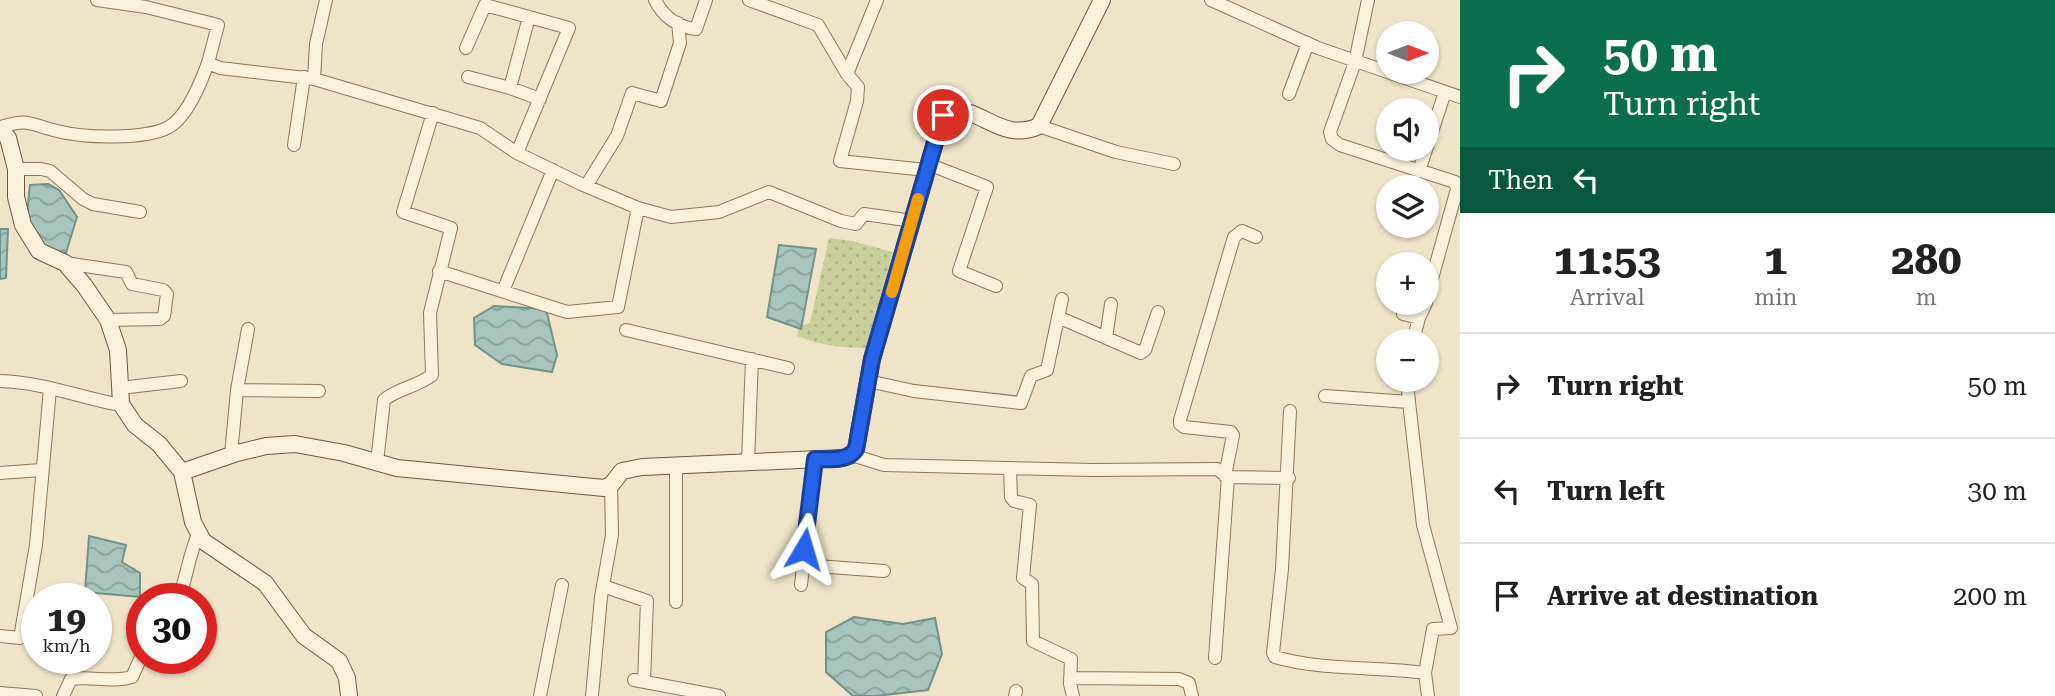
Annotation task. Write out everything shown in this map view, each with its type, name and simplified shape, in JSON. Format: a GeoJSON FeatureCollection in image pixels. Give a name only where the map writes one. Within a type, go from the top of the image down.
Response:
{"type":"FeatureCollection","features":[{"type":"Feature","properties":{"kind":"street"},"geometry":{"type":"LineString","coordinates":[[97,0],[139,3],[218,25],[199,88],[172,126],[157,131],[94,137],[56,131],[24,120],[0,128],[8,138],[16,169],[16,197],[23,225],[39,251],[65,263],[126,272],[132,284],[163,290],[167,294],[164,316],[160,319],[108,320]]}},
{"type":"Feature","properties":{"kind":"street"},"geometry":{"type":"LineString","coordinates":[[294,145],[326,0]]}},
{"type":"Feature","properties":{"kind":"street"},"geometry":{"type":"LineString","coordinates":[[655,0],[663,15],[686,28],[696,29],[706,0]]}},
{"type":"Feature","properties":{"kind":"street"},"geometry":{"type":"LineString","coordinates":[[749,0],[818,25],[858,88],[857,101],[840,162],[927,167],[987,187],[959,271],[996,286]]}},
{"type":"Feature","properties":{"kind":"street"},"geometry":{"type":"LineString","coordinates":[[847,74],[877,0]]}},
{"type":"Feature","properties":{"kind":"street"},"geometry":{"type":"LineString","coordinates":[[852,455],[859,437],[872,359],[943,115],[948,110],[958,110],[1016,132],[1039,126],[1102,0]]}},
{"type":"Feature","properties":{"kind":"street"},"geometry":{"type":"LineString","coordinates":[[1211,0],[1355,62],[1460,97]]}},
{"type":"Feature","properties":{"kind":"street"},"geometry":{"type":"LineString","coordinates":[[1368,0],[1355,62],[1330,132],[1332,139],[1340,145],[1455,182],[1457,189],[1439,254]]}},
{"type":"Feature","properties":{"kind":"street"},"geometry":{"type":"LineString","coordinates":[[466,48],[485,5],[569,28],[517,153]]}},
{"type":"Feature","properties":{"kind":"street"},"geometry":{"type":"LineString","coordinates":[[510,88],[529,17]]}},
{"type":"Feature","properties":{"kind":"street"},"geometry":{"type":"LineString","coordinates":[[586,186],[617,136],[632,93],[662,101],[680,43],[678,23]]}},
{"type":"Feature","properties":{"kind":"street"},"geometry":{"type":"LineString","coordinates":[[1289,94],[1308,43]]}},
{"type":"Feature","properties":{"kind":"street"},"geometry":{"type":"LineString","coordinates":[[208,63],[220,68],[309,78],[480,128],[517,153],[586,186],[638,208],[671,218],[719,212],[769,192],[841,221],[856,224],[864,214],[913,221]]}},
{"type":"Feature","properties":{"kind":"street"},"geometry":{"type":"LineString","coordinates":[[468,77],[540,99]]}},
{"type":"Feature","properties":{"kind":"street"},"geometry":{"type":"LineString","coordinates":[[1419,171],[1445,92]]}},
{"type":"Feature","properties":{"kind":"street"},"geometry":{"type":"LineString","coordinates":[[377,463],[384,400],[391,394],[424,382],[432,375],[430,313],[451,228],[403,212],[433,113]]}},
{"type":"Feature","properties":{"kind":"street"},"geometry":{"type":"LineString","coordinates":[[1039,126],[1116,152],[1174,164]]}},
{"type":"Feature","properties":{"kind":"street"},"geometry":{"type":"LineString","coordinates":[[16,169],[41,169],[50,172],[93,204],[140,212]]}},
{"type":"Feature","properties":{"kind":"street"},"geometry":{"type":"LineString","coordinates":[[503,291],[553,170]]}},
{"type":"Feature","properties":{"kind":"street"},"geometry":{"type":"LineString","coordinates":[[439,271],[567,312],[618,307],[638,208]]}},
{"type":"Feature","properties":{"kind":"street"},"geometry":{"type":"LineString","coordinates":[[1215,658],[1226,477],[1233,435],[1231,432],[1184,427],[1180,420],[1234,237],[1242,232],[1255,237]]}},
{"type":"Feature","properties":{"kind":"street"},"geometry":{"type":"LineString","coordinates":[[65,263],[85,285],[108,320],[118,350],[120,396],[135,425],[159,444],[183,472],[193,522],[203,541],[265,583],[304,636],[339,661],[347,678],[349,696]]}},
{"type":"Feature","properties":{"kind":"street"},"geometry":{"type":"LineString","coordinates":[[868,381],[952,397],[1021,403],[1031,376],[1047,370],[1062,299]]}},
{"type":"Feature","properties":{"kind":"street"},"geometry":{"type":"LineString","coordinates":[[1106,338],[1111,304]]}},
{"type":"Feature","properties":{"kind":"street"},"geometry":{"type":"LineString","coordinates":[[1058,317],[1141,353],[1145,350],[1158,312]]}},
{"type":"Feature","properties":{"kind":"street"},"geometry":{"type":"LineString","coordinates":[[1407,315],[1419,318]]}},
{"type":"Feature","properties":{"kind":"street"},"geometry":{"type":"LineString","coordinates":[[1416,329],[1420,315]]}},
{"type":"Feature","properties":{"kind":"street"},"geometry":{"type":"LineString","coordinates":[[232,455],[237,390],[248,329]]}},
{"type":"Feature","properties":{"kind":"street"},"geometry":{"type":"LineString","coordinates":[[626,330],[788,368]]}},
{"type":"Feature","properties":{"kind":"street"},"geometry":{"type":"LineString","coordinates":[[748,462],[752,359]]}},
{"type":"Feature","properties":{"kind":"street"},"geometry":{"type":"LineString","coordinates":[[0,381],[25,382],[115,404],[120,396],[181,381]]}},
{"type":"Feature","properties":{"kind":"street"},"geometry":{"type":"LineString","coordinates":[[0,636],[20,638],[36,545],[50,389]]}},
{"type":"Feature","properties":{"kind":"street"},"geometry":{"type":"LineString","coordinates":[[237,390],[319,391]]}},
{"type":"Feature","properties":{"kind":"street"},"geometry":{"type":"LineString","coordinates":[[1408,392],[1423,525],[1451,628],[1433,629],[1425,673],[1428,696]]}},
{"type":"Feature","properties":{"kind":"street"},"geometry":{"type":"LineString","coordinates":[[1325,396],[1409,402]]}},
{"type":"Feature","properties":{"kind":"street"},"geometry":{"type":"LineString","coordinates":[[1290,411],[1289,478],[1273,653],[1275,657],[1314,665],[1425,673]]}},
{"type":"Feature","properties":{"kind":"street"},"geometry":{"type":"LineString","coordinates":[[183,472],[266,446],[295,444],[344,453],[397,468],[590,487],[611,485]]}},
{"type":"Feature","properties":{"kind":"street"},"geometry":{"type":"LineString","coordinates":[[592,696],[594,657],[612,534],[611,485],[622,471],[676,465],[843,458],[852,455],[884,465],[1010,469],[1217,469],[1226,477],[1289,478]]}},
{"type":"Feature","properties":{"kind":"street"},"geometry":{"type":"LineString","coordinates":[[801,584],[815,459]]}},
{"type":"Feature","properties":{"kind":"street"},"geometry":{"type":"LineString","coordinates":[[676,465],[676,602]]}},
{"type":"Feature","properties":{"kind":"street"},"geometry":{"type":"LineString","coordinates":[[1010,469],[1011,497],[1014,501],[1030,505],[1023,578],[1032,584],[1033,641],[1071,659],[1073,696]]}},
{"type":"Feature","properties":{"kind":"street"},"geometry":{"type":"LineString","coordinates":[[0,473],[41,470]]}},
{"type":"Feature","properties":{"kind":"street"},"geometry":{"type":"LineString","coordinates":[[184,583],[190,552],[199,532]]}},
{"type":"Feature","properties":{"kind":"street"},"geometry":{"type":"LineString","coordinates":[[803,565],[884,571]]}},
{"type":"Feature","properties":{"kind":"street"},"geometry":{"type":"LineString","coordinates":[[540,696],[562,585]]}},
{"type":"Feature","properties":{"kind":"street"},"geometry":{"type":"LineString","coordinates":[[603,586],[647,601],[639,681],[663,691],[719,696]]}},
{"type":"Feature","properties":{"kind":"street"},"geometry":{"type":"LineString","coordinates":[[63,696],[71,679],[89,677],[120,680],[132,677],[133,674]]}},
{"type":"Feature","properties":{"kind":"street"},"geometry":{"type":"LineString","coordinates":[[1070,678],[1180,679],[1189,683],[1192,696]]}},
{"type":"Feature","properties":{"kind":"street"},"geometry":{"type":"LineString","coordinates":[[5,694],[36,696]]}},
{"type":"Feature","properties":{"kind":"green space"},"geometry":{"type":"Polygon","coordinates":[[[829,238],[893,252],[866,348],[831,345],[797,336],[799,326],[810,323],[829,238]]]}},
{"type":"Feature","properties":{"kind":"water"},"geometry":{"type":"Polygon","coordinates":[[[48,184],[59,190],[77,217],[66,253],[42,246],[30,230],[30,185],[48,184]]]}},
{"type":"Feature","properties":{"kind":"water"},"geometry":{"type":"Polygon","coordinates":[[[0,229],[8,229],[6,278],[0,279],[0,229]]]}},
{"type":"Feature","properties":{"kind":"water"},"geometry":{"type":"Polygon","coordinates":[[[779,245],[816,249],[801,329],[767,317],[779,245]]]}},
{"type":"Feature","properties":{"kind":"water"},"geometry":{"type":"Polygon","coordinates":[[[494,306],[546,309],[557,355],[552,372],[502,364],[475,345],[474,318],[494,306]]]}},
{"type":"Feature","properties":{"kind":"water"},"geometry":{"type":"Polygon","coordinates":[[[89,536],[126,545],[122,562],[140,573],[140,583],[126,583],[126,596],[112,594],[112,583],[86,583],[89,536]]]}},
{"type":"Feature","properties":{"kind":"water"},"geometry":{"type":"Polygon","coordinates":[[[854,617],[903,624],[935,618],[942,654],[928,690],[853,696],[826,672],[826,632],[854,617]]]}},
{"type":"Feature","properties":{"kind":"slow traffic"},"geometry":{"type":"LineString","coordinates":[[892,292],[918,199]]}},
{"type":"Feature","properties":{"kind":"route"},"geometry":{"type":"LineString","coordinates":[[804,549],[815,459],[843,458],[852,455],[856,449],[872,359],[943,115]]}}]}
